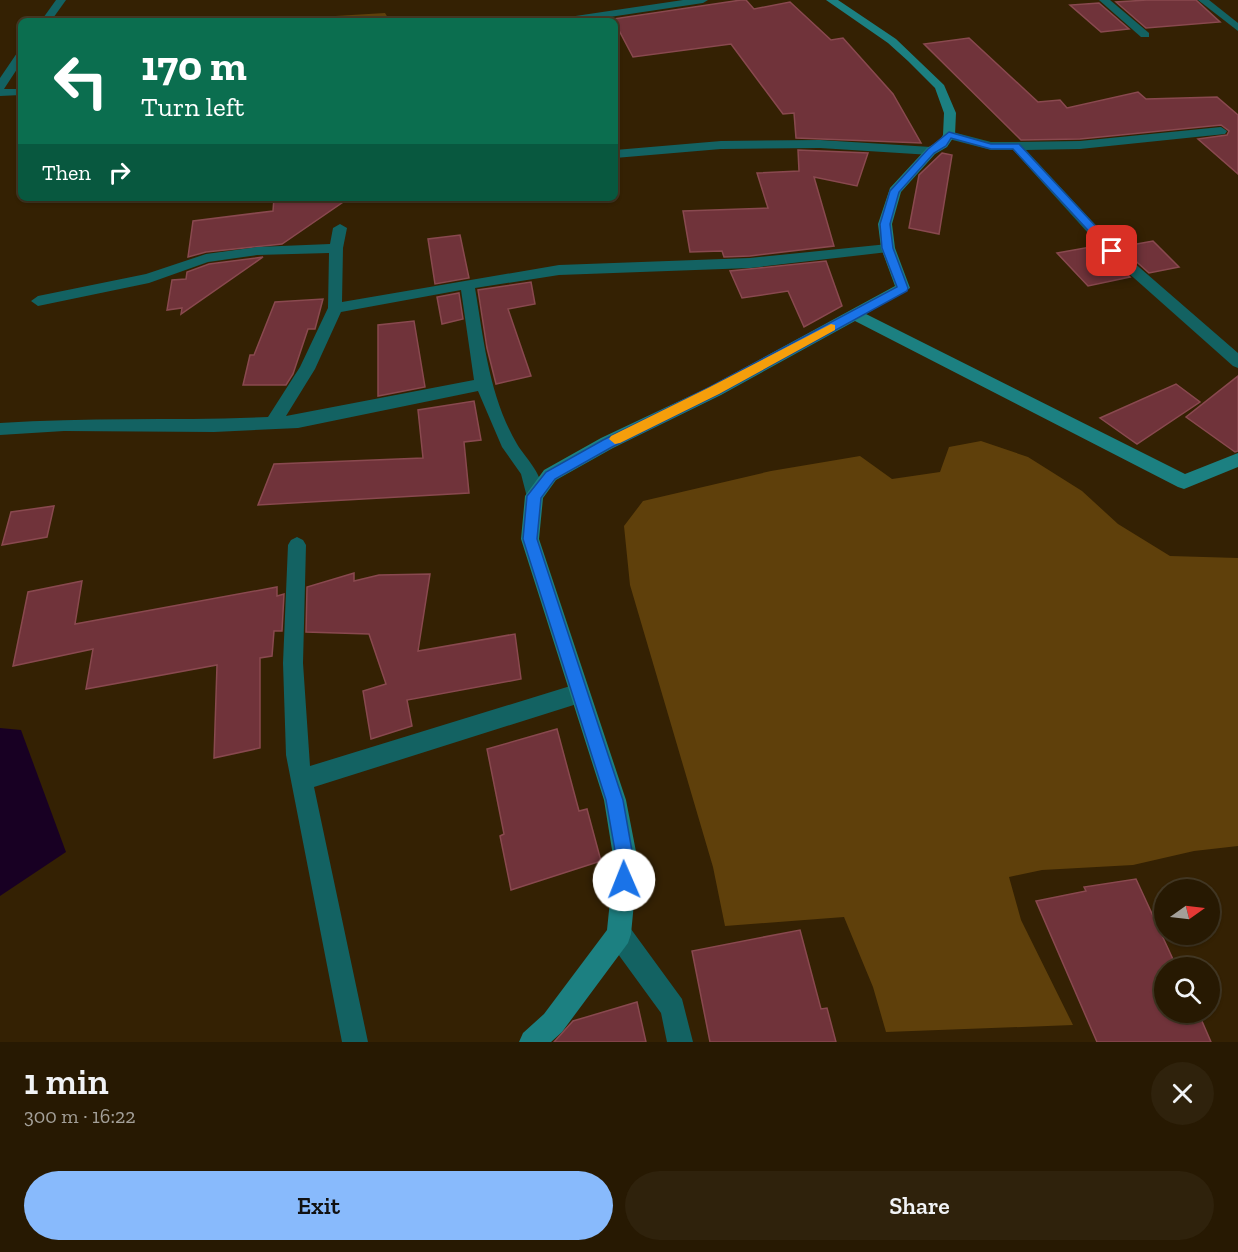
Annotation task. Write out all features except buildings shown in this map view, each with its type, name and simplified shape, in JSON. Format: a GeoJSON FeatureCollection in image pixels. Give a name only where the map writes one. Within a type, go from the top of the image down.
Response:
{"type":"FeatureCollection","features":[{"type":"Feature","properties":{"kind":"street"},"geometry":{"type":"LineString","coordinates":[[48,18],[61,0]]}},
{"type":"Feature","properties":{"kind":"street"},"geometry":{"type":"LineString","coordinates":[[582,18],[703,0]]}},
{"type":"Feature","properties":{"kind":"street"},"geometry":{"type":"LineString","coordinates":[[534,496],[550,475],[715,391],[903,288],[888,248],[885,224],[895,191],[931,151],[943,144],[949,135],[950,113],[940,87],[892,42],[831,0]]}},
{"type":"Feature","properties":{"kind":"street"},"geometry":{"type":"LineString","coordinates":[[1104,0],[1145,35]]}},
{"type":"Feature","properties":{"kind":"street"},"geometry":{"type":"LineString","coordinates":[[1203,0],[1238,28]]}},
{"type":"Feature","properties":{"kind":"street"},"geometry":{"type":"LineString","coordinates":[[0,87],[18,60]]}},
{"type":"Feature","properties":{"kind":"street"},"geometry":{"type":"LineString","coordinates":[[0,93],[18,92]]}},
{"type":"Feature","properties":{"kind":"street"},"geometry":{"type":"LineString","coordinates":[[949,135],[991,146],[1080,145],[1221,130]]}},
{"type":"Feature","properties":{"kind":"street"},"geometry":{"type":"LineString","coordinates":[[618,154],[721,145],[820,144],[931,151]]}},
{"type":"Feature","properties":{"kind":"street"},"geometry":{"type":"LineString","coordinates":[[1016,146],[1112,251],[1238,362]]}},
{"type":"Feature","properties":{"kind":"street"},"geometry":{"type":"LineString","coordinates":[[273,423],[308,369],[335,308],[336,248],[340,228]]}},
{"type":"Feature","properties":{"kind":"street"},"geometry":{"type":"LineString","coordinates":[[38,301],[150,278],[206,258],[257,251],[336,248]]}},
{"type":"Feature","properties":{"kind":"street"},"geometry":{"type":"LineString","coordinates":[[335,308],[559,270],[750,263],[888,248]]}},
{"type":"Feature","properties":{"kind":"street"},"geometry":{"type":"LineString","coordinates":[[467,284],[483,384],[510,447],[529,472],[534,496],[530,539],[615,800],[626,862],[619,934],[553,1023],[532,1042]]}},
{"type":"Feature","properties":{"kind":"street"},"geometry":{"type":"LineString","coordinates":[[855,315],[1184,482],[1238,460]]}},
{"type":"Feature","properties":{"kind":"street"},"geometry":{"type":"LineString","coordinates":[[0,429],[64,425],[214,426],[308,420],[483,384]]}},
{"type":"Feature","properties":{"kind":"street"},"geometry":{"type":"LineString","coordinates":[[297,545],[293,663],[297,755],[355,1042]]}},
{"type":"Feature","properties":{"kind":"street"},"geometry":{"type":"LineString","coordinates":[[301,780],[580,693]]}},
{"type":"Feature","properties":{"kind":"street"},"geometry":{"type":"LineString","coordinates":[[619,934],[673,1008],[680,1042]]}},
{"type":"Feature","properties":{"kind":"shaded area"},"geometry":{"type":"Polygon","coordinates":[[[385,13],[388,18],[327,18],[385,13]]]}},
{"type":"Feature","properties":{"kind":"shaded area"},"geometry":{"type":"Polygon","coordinates":[[[981,441],[1028,457],[1082,491],[1118,524],[1170,556],[1238,558],[1238,846],[1194,851],[1133,865],[1042,870],[1009,877],[1021,920],[1073,1025],[886,1032],[873,987],[844,917],[725,926],[713,867],[630,585],[624,526],[643,501],[771,471],[860,456],[892,479],[940,472],[949,447],[981,441]]]}},
{"type":"Feature","properties":{"kind":"shaded area"},"geometry":{"type":"Polygon","coordinates":[[[0,728],[21,730],[66,852],[0,896],[0,728]]]}},
{"type":"Feature","properties":{"kind":"slow traffic"},"geometry":{"type":"LineString","coordinates":[[615,439],[715,391],[831,328]]}},
{"type":"Feature","properties":{"kind":"route"},"geometry":{"type":"LineString","coordinates":[[624,880],[626,862],[615,800],[530,539],[534,496],[550,475],[607,443],[715,391],[903,288],[888,248],[885,224],[895,191],[931,151],[943,144],[949,135],[991,146],[1016,146],[1112,251]]}}]}
